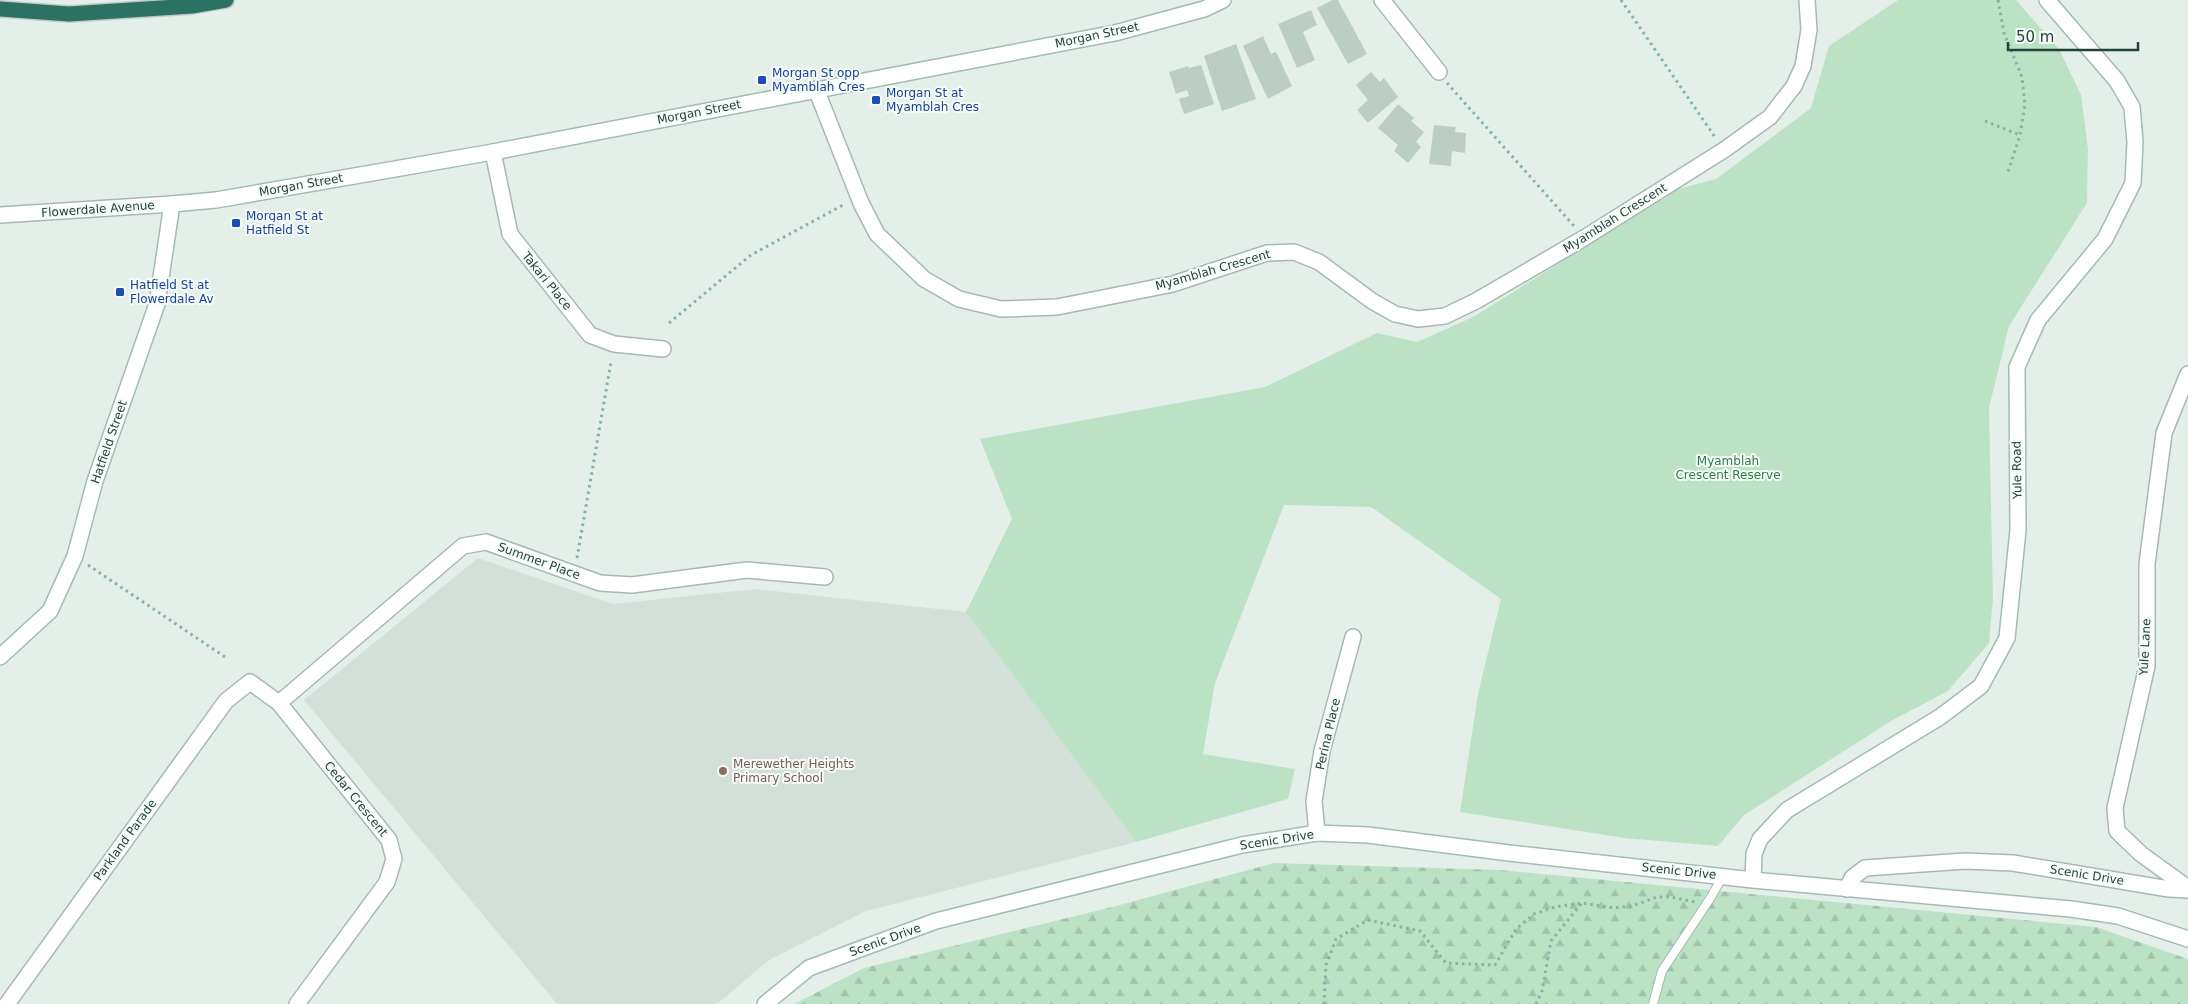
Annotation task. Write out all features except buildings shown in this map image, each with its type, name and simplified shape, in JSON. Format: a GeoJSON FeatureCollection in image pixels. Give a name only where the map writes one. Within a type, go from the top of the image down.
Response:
{"type":"FeatureCollection","features":[{"type":"Feature","properties":{"kind":"highway"},"geometry":{"type":"LineString","coordinates":[[0,9],[69,14],[192,6],[226,0]]}},
{"type":"Feature","properties":{"kind":"street","name":"Morgan Street"},"geometry":{"type":"LineString","coordinates":[[172,204],[216,200],[493,152],[1115,33],[1204,9],[1223,0]]}},
{"type":"Feature","properties":{"kind":"street"},"geometry":{"type":"LineString","coordinates":[[1382,0],[1439,72]]}},
{"type":"Feature","properties":{"kind":"street","name":"Myamblah Crescent"},"geometry":{"type":"LineString","coordinates":[[816,89],[861,203],[877,234],[924,279],[959,299],[1001,308],[1057,307],[1173,284],[1267,253],[1294,252],[1319,262],[1372,301],[1395,314],[1418,319],[1445,316],[1476,301],[1584,238],[1724,150],[1770,117],[1794,86],[1803,66],[1809,30],[1806,0]]}},
{"type":"Feature","properties":{"kind":"street","name":"Yule Road"},"geometry":{"type":"LineString","coordinates":[[1753,880],[1754,854],[1760,839],[1787,810],[1940,717],[1982,686],[2007,638],[2018,530],[2017,367],[2038,320],[2105,239],[2133,183],[2135,142],[2132,107],[2117,81],[2047,0]]}},
{"type":"Feature","properties":{"kind":"street","name":"Takari Place"},"geometry":{"type":"LineString","coordinates":[[493,152],[510,234],[590,335],[614,344],[663,349]]}},
{"type":"Feature","properties":{"kind":"street","name":"Flowerdale Avenue"},"geometry":{"type":"LineString","coordinates":[[0,215],[172,204]]}},
{"type":"Feature","properties":{"kind":"street","name":"Hatfield Street"},"geometry":{"type":"LineString","coordinates":[[0,657],[50,611],[75,556],[95,481],[157,304],[172,204]]}},
{"type":"Feature","properties":{"kind":"street","name":"Flowerdale Avenue"},"geometry":{"type":"LineString","coordinates":[[0,205],[25,214]]}},
{"type":"Feature","properties":{"kind":"street","name":"Yule Lane"},"geometry":{"type":"LineString","coordinates":[[2188,374],[2164,433],[2147,564],[2147,666],[2115,808],[2118,831],[2141,854],[2188,889]]}},
{"type":"Feature","properties":{"kind":"street","name":"Summer Place"},"geometry":{"type":"LineString","coordinates":[[279,703],[463,546],[486,542],[600,583],[632,586],[747,570],[825,577]]}},
{"type":"Feature","properties":{"kind":"street","name":"Perina Place"},"geometry":{"type":"LineString","coordinates":[[1317,833],[1314,801],[1322,751],[1353,637]]}},
{"type":"Feature","properties":{"kind":"street","name":"Cedar Crescent"},"geometry":{"type":"LineString","coordinates":[[250,682],[279,703],[389,840],[394,859],[387,882],[297,1004]]}},
{"type":"Feature","properties":{"kind":"street","name":"Parkland Parade"},"geometry":{"type":"LineString","coordinates":[[6,1004],[226,701],[250,682]]}},
{"type":"Feature","properties":{"kind":"street","name":"Scenic Drive"},"geometry":{"type":"LineString","coordinates":[[765,1004],[809,968],[936,921],[1242,845],[1317,833],[1368,835],[1509,853],[1753,880],[2090,912],[2118,916],[2188,939]]}},
{"type":"Feature","properties":{"kind":"street","name":"Scenic Drive"},"geometry":{"type":"LineString","coordinates":[[1847,889],[1852,878],[1865,868],[1965,861],[2013,863],[2169,889],[2188,889]]}},
{"type":"Feature","properties":{"kind":"lane"},"geometry":{"type":"LineString","coordinates":[[1653,1004],[1662,971],[1723,876]]}},
{"type":"Feature","properties":{"kind":"path"},"geometry":{"type":"LineString","coordinates":[[1620,0],[1724,150]]}},
{"type":"Feature","properties":{"kind":"path"},"geometry":{"type":"LineString","coordinates":[[1998,0],[2004,33],[2022,77],[2025,104],[2020,135],[2007,175]]}},
{"type":"Feature","properties":{"kind":"path"},"geometry":{"type":"LineString","coordinates":[[1439,72],[1584,238]]}},
{"type":"Feature","properties":{"kind":"path"},"geometry":{"type":"LineString","coordinates":[[1985,121],[2020,135]]}},
{"type":"Feature","properties":{"kind":"path"},"geometry":{"type":"LineString","coordinates":[[669,323],[751,255],[843,205]]}},
{"type":"Feature","properties":{"kind":"path"},"geometry":{"type":"LineString","coordinates":[[576,560],[611,362]]}},
{"type":"Feature","properties":{"kind":"path"},"geometry":{"type":"LineString","coordinates":[[75,556],[228,660]]}},
{"type":"Feature","properties":{"kind":"path"},"geometry":{"type":"LineString","coordinates":[[1324,1004],[1326,965],[1336,939],[1368,920],[1420,930],[1446,963],[1495,965],[1516,929],[1534,914],[1555,907],[1582,903],[1614,908],[1632,906],[1646,899],[1671,897],[1705,905]]}},
{"type":"Feature","properties":{"kind":"path"},"geometry":{"type":"LineString","coordinates":[[1536,1004],[1542,991],[1551,940],[1582,903]]}},
{"type":"Feature","properties":{"kind":"shaded area","name":"Merewether Heights Primary School"},"geometry":{"type":"Polygon","coordinates":[[[478,558],[613,604],[755,589],[966,612],[1136,842],[866,911],[769,960],[717,1004],[557,1004],[304,700],[478,558]]]}},
{"type":"Feature","properties":{"kind":"green space","name":"Myamblah Crescent Reserve"},"geometry":{"type":"Polygon","coordinates":[[[1898,0],[2016,0],[2059,49],[2081,95],[2088,149],[2087,203],[2009,326],[1989,408],[1993,598],[1989,643],[1948,691],[1891,721],[1744,815],[1718,846],[1624,838],[1460,812],[1478,694],[1501,599],[1371,507],[1284,505],[1215,683],[1203,754],[1295,769],[1288,799],[1136,842],[966,612],[1012,519],[980,439],[1265,387],[1377,333],[1417,342],[1473,317],[1678,189],[1716,179],[1811,108],[1829,46],[1898,0]]]}},
{"type":"Feature","properties":{"kind":"green space"},"geometry":{"type":"Polygon","coordinates":[[[1274,863],[1500,870],[2096,927],[2188,959],[2188,1004],[794,1004],[864,968],[1116,906],[1274,863]]]}},
{"type":"Feature","properties":{"kind":"place","name":"Morgan St opp Myamblah Cres"},"geometry":{"type":"Point","coordinates":[762,80]}},
{"type":"Feature","properties":{"kind":"place","name":"Morgan St at Myamblah Cres"},"geometry":{"type":"Point","coordinates":[876,100]}},
{"type":"Feature","properties":{"kind":"place","name":"Morgan St at Hatfield St"},"geometry":{"type":"Point","coordinates":[236,223]}},
{"type":"Feature","properties":{"kind":"place","name":"Hatfield St at Flowerdale Av"},"geometry":{"type":"Point","coordinates":[120,292]}},
{"type":"Feature","properties":{"kind":"place","name":"Merewether Heights Primary School"},"geometry":{"type":"Point","coordinates":[723,771]}}]}
